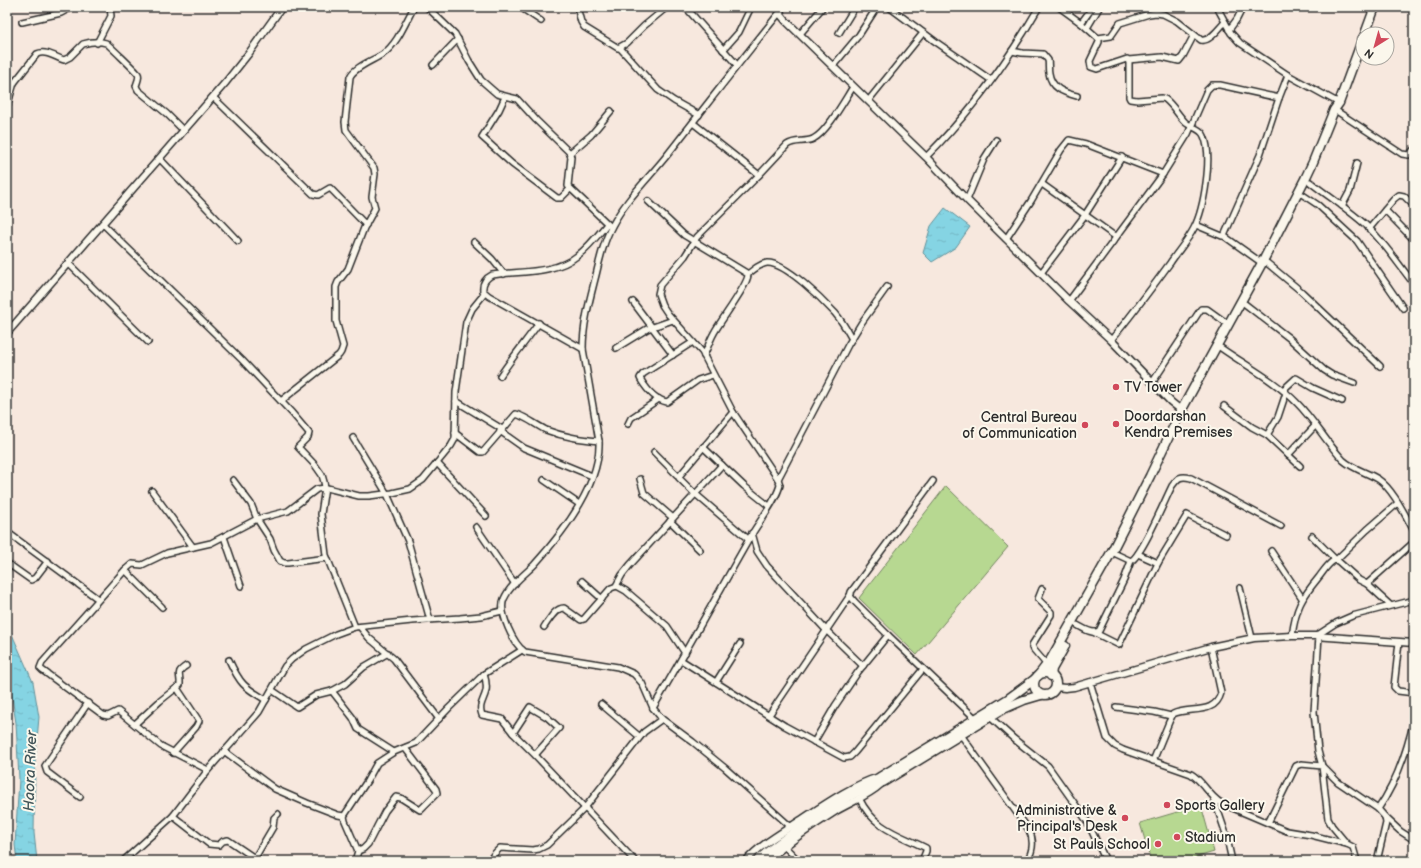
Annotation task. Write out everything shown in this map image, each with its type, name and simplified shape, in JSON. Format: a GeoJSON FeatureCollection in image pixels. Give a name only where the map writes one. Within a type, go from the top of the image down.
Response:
{"type":"FeatureCollection","features":[{"type":"Feature","properties":{"kind":"main road"},"geometry":{"type":"LineString","coordinates":[[1367,26],[1374,8]]}},
{"type":"Feature","properties":{"kind":"main road"},"geometry":{"type":"LineString","coordinates":[[756,861],[812,820],[839,803],[871,786],[1015,695],[1036,677],[1047,665],[1112,551],[1228,324],[1310,182],[1325,148],[1355,61]]}},
{"type":"Feature","properties":{"kind":"main road"},"geometry":{"type":"LineString","coordinates":[[1051,676],[1052,669],[1116,554],[1183,413],[1245,304],[1313,162],[1334,110],[1339,107]]}},
{"type":"Feature","properties":{"kind":"main road"},"geometry":{"type":"LineString","coordinates":[[882,779],[1011,706],[1041,694],[1044,695],[1051,693],[1055,686],[1055,681],[1051,676],[1045,674],[1036,677]]}},
{"type":"Feature","properties":{"kind":"main road"},"geometry":{"type":"LineString","coordinates":[[1036,677],[1034,682],[1035,690],[1041,694]]}},
{"type":"Feature","properties":{"kind":"street"},"geometry":{"type":"LineString","coordinates":[[97,43],[111,16],[110,7]]}},
{"type":"Feature","properties":{"kind":"street"},"geometry":{"type":"LineString","coordinates":[[7,333],[213,97],[249,53],[282,7]]}},
{"type":"Feature","properties":{"kind":"street"},"geometry":{"type":"LineString","coordinates":[[281,401],[341,352],[343,346],[336,321],[336,287],[348,269],[366,225],[375,208],[372,192],[375,171],[346,130],[350,77],[354,72],[384,53],[389,48],[399,34],[414,7]]}},
{"type":"Feature","properties":{"kind":"street"},"geometry":{"type":"LineString","coordinates":[[427,7],[451,30],[458,39],[481,80],[494,92],[505,97],[514,98],[520,102],[570,153],[571,157],[568,184],[570,189],[609,226]]}},
{"type":"Feature","properties":{"kind":"street"},"geometry":{"type":"LineString","coordinates":[[520,7],[541,21]]}},
{"type":"Feature","properties":{"kind":"street"},"geometry":{"type":"LineString","coordinates":[[577,7],[584,27],[620,48],[658,90],[699,115]]}},
{"type":"Feature","properties":{"kind":"street"},"geometry":{"type":"LineString","coordinates":[[620,48],[667,7]]}},
{"type":"Feature","properties":{"kind":"street"},"geometry":{"type":"LineString","coordinates":[[683,7],[690,9],[737,65]]}},
{"type":"Feature","properties":{"kind":"street"},"geometry":{"type":"LineString","coordinates":[[723,50],[739,32],[751,7]]}},
{"type":"Feature","properties":{"kind":"street"},"geometry":{"type":"LineString","coordinates":[[800,34],[823,7]]}},
{"type":"Feature","properties":{"kind":"street"},"geometry":{"type":"LineString","coordinates":[[839,32],[855,7]]}},
{"type":"Feature","properties":{"kind":"street"},"geometry":{"type":"LineString","coordinates":[[889,7],[923,33],[991,80]]}},
{"type":"Feature","properties":{"kind":"street"},"geometry":{"type":"LineString","coordinates":[[926,157],[952,129],[991,80],[1012,51],[1038,7]]}},
{"type":"Feature","properties":{"kind":"street"},"geometry":{"type":"LineString","coordinates":[[1059,7],[1098,38],[1099,42],[1090,62],[1092,68],[1097,69],[1126,58],[1128,60],[1162,57],[1179,61],[1194,35]]}},
{"type":"Feature","properties":{"kind":"street"},"geometry":{"type":"LineString","coordinates":[[1081,23],[1093,7]]}},
{"type":"Feature","properties":{"kind":"street"},"geometry":{"type":"LineString","coordinates":[[1217,7],[1229,30],[1240,43],[1339,107],[1402,154],[1409,155],[1414,149]]}},
{"type":"Feature","properties":{"kind":"street"},"geometry":{"type":"LineString","coordinates":[[1229,30],[1243,7]]}},
{"type":"Feature","properties":{"kind":"street"},"geometry":{"type":"LineString","coordinates":[[22,22],[61,13],[70,8]]}},
{"type":"Feature","properties":{"kind":"street"},"geometry":{"type":"LineString","coordinates":[[833,66],[859,35],[876,8]]}},
{"type":"Feature","properties":{"kind":"street"},"geometry":{"type":"LineString","coordinates":[[1087,28],[1099,8]]}},
{"type":"Feature","properties":{"kind":"street"},"geometry":{"type":"LineString","coordinates":[[780,10],[783,18],[926,157],[1006,239],[1183,413]]}},
{"type":"Feature","properties":{"kind":"street"},"geometry":{"type":"LineString","coordinates":[[583,349],[485,293],[483,285],[492,275],[548,269],[564,264],[578,256],[609,226],[626,202],[662,162],[780,10]]}},
{"type":"Feature","properties":{"kind":"street"},"geometry":{"type":"LineString","coordinates":[[1098,38],[1111,36],[1118,25],[1125,20],[1156,13],[1163,14],[1177,21],[1201,40],[1205,41],[1211,37],[1225,22]]}},
{"type":"Feature","properties":{"kind":"street"},"geometry":{"type":"LineString","coordinates":[[868,101],[923,33]]}},
{"type":"Feature","properties":{"kind":"street"},"geometry":{"type":"LineString","coordinates":[[433,65],[458,39]]}},
{"type":"Feature","properties":{"kind":"street"},"geometry":{"type":"LineString","coordinates":[[7,107],[10,81],[39,53],[49,54],[64,60],[70,57],[85,43],[104,43],[112,47],[138,74],[139,78],[136,86],[138,90],[167,114],[184,131]]}},
{"type":"Feature","properties":{"kind":"street"},"geometry":{"type":"LineString","coordinates":[[1012,51],[1043,54],[1048,60],[1049,76],[1056,86],[1066,93],[1077,96]]}},
{"type":"Feature","properties":{"kind":"street"},"geometry":{"type":"LineString","coordinates":[[1110,340],[1141,303],[1196,225],[1205,186],[1208,155],[1203,134],[1182,119],[1165,99],[1130,99],[1128,60]]}},
{"type":"Feature","properties":{"kind":"street"},"geometry":{"type":"LineString","coordinates":[[1224,236],[1260,155],[1288,75]]}},
{"type":"Feature","properties":{"kind":"street"},"geometry":{"type":"LineString","coordinates":[[1069,301],[1163,174],[1182,144],[1207,90],[1212,85],[1220,84],[1279,98]]}},
{"type":"Feature","properties":{"kind":"street"},"geometry":{"type":"LineString","coordinates":[[653,708],[748,539],[780,486],[778,479],[733,412],[704,356],[673,320],[659,299],[658,289],[685,256],[700,234],[789,144],[792,142],[808,141],[818,136],[853,87]]}},
{"type":"Feature","properties":{"kind":"street"},"geometry":{"type":"LineString","coordinates":[[213,97],[312,194],[318,195],[330,188],[366,225]]}},
{"type":"Feature","properties":{"kind":"street"},"geometry":{"type":"LineString","coordinates":[[505,97],[499,110],[482,137],[512,164],[557,198],[561,198],[570,189]]}},
{"type":"Feature","properties":{"kind":"street"},"geometry":{"type":"LineString","coordinates":[[570,153],[591,135],[611,111]]}},
{"type":"Feature","properties":{"kind":"street"},"geometry":{"type":"LineString","coordinates":[[693,122],[759,175]]}},
{"type":"Feature","properties":{"kind":"street"},"geometry":{"type":"LineString","coordinates":[[967,200],[984,160],[996,140]]}},
{"type":"Feature","properties":{"kind":"street"},"geometry":{"type":"LineString","coordinates":[[1006,239],[1042,184],[1061,150],[1069,140],[1086,144],[1163,174]]}},
{"type":"Feature","properties":{"kind":"street"},"geometry":{"type":"LineString","coordinates":[[1041,273],[1085,215],[1122,158]]}},
{"type":"Feature","properties":{"kind":"street"},"geometry":{"type":"LineString","coordinates":[[160,159],[238,240]]}},
{"type":"Feature","properties":{"kind":"street"},"geometry":{"type":"LineString","coordinates":[[1342,206],[1352,185],[1356,163]]}},
{"type":"Feature","properties":{"kind":"street"},"geometry":{"type":"LineString","coordinates":[[1310,182],[1369,229],[1414,284]]}},
{"type":"Feature","properties":{"kind":"street"},"geometry":{"type":"LineString","coordinates":[[1042,184],[1116,237]]}},
{"type":"Feature","properties":{"kind":"street"},"geometry":{"type":"LineString","coordinates":[[1303,195],[1318,205],[1357,241],[1403,308]]}},
{"type":"Feature","properties":{"kind":"street"},"geometry":{"type":"LineString","coordinates":[[1369,229],[1399,195],[1404,196],[1414,206]]}},
{"type":"Feature","properties":{"kind":"street"},"geometry":{"type":"LineString","coordinates":[[648,201],[682,233],[748,274]]}},
{"type":"Feature","properties":{"kind":"street"},"geometry":{"type":"LineString","coordinates":[[1385,210],[1414,240]]}},
{"type":"Feature","properties":{"kind":"street"},"geometry":{"type":"LineString","coordinates":[[103,224],[281,401],[309,434],[298,447],[323,478],[325,487],[321,514],[327,558],[358,627],[388,653],[400,666],[439,719]]}},
{"type":"Feature","properties":{"kind":"street"},"geometry":{"type":"LineString","coordinates":[[1196,225],[1224,236],[1264,263],[1302,292],[1380,366]]}},
{"type":"Feature","properties":{"kind":"street"},"geometry":{"type":"LineString","coordinates":[[609,226],[584,327],[583,349],[598,441],[598,459],[579,504],[561,532],[542,556],[515,584],[504,599],[502,611],[514,639],[522,650],[530,653],[618,667],[629,671],[642,683],[653,708],[662,719],[725,768],[790,827]]}},
{"type":"Feature","properties":{"kind":"street"},"geometry":{"type":"LineString","coordinates":[[474,242],[492,259],[504,274]]}},
{"type":"Feature","properties":{"kind":"street"},"geometry":{"type":"LineString","coordinates":[[68,263],[148,342]]}},
{"type":"Feature","properties":{"kind":"street"},"geometry":{"type":"LineString","coordinates":[[704,356],[715,331],[744,286],[748,274],[764,264],[773,264],[783,268],[804,284],[835,313],[852,339]]}},
{"type":"Feature","properties":{"kind":"street"},"geometry":{"type":"LineString","coordinates":[[778,479],[852,339],[887,287]]}},
{"type":"Feature","properties":{"kind":"street"},"geometry":{"type":"LineString","coordinates":[[208,770],[173,753],[157,743],[118,711],[106,716],[42,670],[40,668],[43,661],[98,599],[132,564],[146,564],[167,553],[207,544],[258,519],[288,511],[314,490],[325,487],[359,496],[369,496],[410,489],[419,484],[451,446],[455,439],[458,379],[466,322],[472,310],[485,293]]}},
{"type":"Feature","properties":{"kind":"street"},"geometry":{"type":"LineString","coordinates":[[634,302],[673,355]]}},
{"type":"Feature","properties":{"kind":"street"},"geometry":{"type":"LineString","coordinates":[[1245,304],[1289,338],[1324,370],[1332,375],[1354,383]]}},
{"type":"Feature","properties":{"kind":"street"},"geometry":{"type":"LineString","coordinates":[[1152,383],[1201,309],[1207,309],[1228,324]]}},
{"type":"Feature","properties":{"kind":"street"},"geometry":{"type":"LineString","coordinates":[[616,348],[647,329],[673,320]]}},
{"type":"Feature","properties":{"kind":"street"},"geometry":{"type":"LineString","coordinates":[[500,376],[512,358],[539,324]]}},
{"type":"Feature","properties":{"kind":"street"},"geometry":{"type":"LineString","coordinates":[[693,342],[643,374],[640,378],[644,385],[659,399],[665,402],[670,401],[698,380],[713,375]]}},
{"type":"Feature","properties":{"kind":"street"},"geometry":{"type":"LineString","coordinates":[[1221,348],[1284,391],[1298,404],[1315,426],[1350,465],[1382,482],[1398,503],[1414,531]]}},
{"type":"Feature","properties":{"kind":"street"},"geometry":{"type":"LineString","coordinates":[[1267,435],[1278,417],[1284,391],[1296,378],[1313,388],[1342,401]]}},
{"type":"Feature","properties":{"kind":"street"},"geometry":{"type":"LineString","coordinates":[[628,424],[631,418],[659,399]]}},
{"type":"Feature","properties":{"kind":"street"},"geometry":{"type":"LineString","coordinates":[[456,401],[501,430],[524,448],[592,476]]}},
{"type":"Feature","properties":{"kind":"street"},"geometry":{"type":"LineString","coordinates":[[1224,406],[1252,427],[1267,435],[1300,466]]}},
{"type":"Feature","properties":{"kind":"street"},"geometry":{"type":"LineString","coordinates":[[679,477],[733,412]]}},
{"type":"Feature","properties":{"kind":"street"},"geometry":{"type":"LineString","coordinates":[[455,433],[484,452],[516,414],[560,435],[570,438],[598,441]]}},
{"type":"Feature","properties":{"kind":"street"},"geometry":{"type":"LineString","coordinates":[[1288,455],[1315,426]]}},
{"type":"Feature","properties":{"kind":"street"},"geometry":{"type":"LineString","coordinates":[[353,438],[387,494],[409,544],[430,620]]}},
{"type":"Feature","properties":{"kind":"street"},"geometry":{"type":"LineString","coordinates":[[703,447],[748,490],[769,506]]}},
{"type":"Feature","properties":{"kind":"street"},"geometry":{"type":"LineString","coordinates":[[654,452],[679,477],[682,482],[748,539]]}},
{"type":"Feature","properties":{"kind":"street"},"geometry":{"type":"LineString","coordinates":[[436,463],[486,516]]}},
{"type":"Feature","properties":{"kind":"street"},"geometry":{"type":"LineString","coordinates":[[544,626],[557,610],[561,608],[567,610],[582,620],[612,588],[616,586],[630,565],[722,465]]}},
{"type":"Feature","properties":{"kind":"street"},"geometry":{"type":"LineString","coordinates":[[1095,633],[1098,631],[1124,580],[1131,561],[1134,560],[1138,554],[1178,477],[1181,476],[1191,478],[1281,526]]}},
{"type":"Feature","properties":{"kind":"street"},"geometry":{"type":"LineString","coordinates":[[640,479],[644,492],[700,550]]}},
{"type":"Feature","properties":{"kind":"street"},"geometry":{"type":"LineString","coordinates":[[233,480],[251,504],[270,539],[274,550],[282,562],[288,563],[327,558]]}},
{"type":"Feature","properties":{"kind":"street"},"geometry":{"type":"LineString","coordinates":[[544,480],[579,504]]}},
{"type":"Feature","properties":{"kind":"street"},"geometry":{"type":"LineString","coordinates":[[769,715],[851,594],[933,482]]}},
{"type":"Feature","properties":{"kind":"street"},"geometry":{"type":"LineString","coordinates":[[152,491],[193,547]]}},
{"type":"Feature","properties":{"kind":"street"},"geometry":{"type":"LineString","coordinates":[[1292,636],[1295,615],[1302,598],[1330,563],[1336,560],[1398,503]]}},
{"type":"Feature","properties":{"kind":"street"},"geometry":{"type":"LineString","coordinates":[[1077,625],[1119,645],[1158,563],[1187,514],[1226,535]]}},
{"type":"Feature","properties":{"kind":"street"},"geometry":{"type":"LineString","coordinates":[[476,527],[515,584]]}},
{"type":"Feature","properties":{"kind":"street"},"geometry":{"type":"LineString","coordinates":[[7,532],[98,599]]}},
{"type":"Feature","properties":{"kind":"street"},"geometry":{"type":"LineString","coordinates":[[752,534],[757,551],[767,566],[826,630],[863,666]]}},
{"type":"Feature","properties":{"kind":"street"},"geometry":{"type":"LineString","coordinates":[[1312,536],[1336,560],[1359,580],[1367,584],[1390,605]]}},
{"type":"Feature","properties":{"kind":"street"},"geometry":{"type":"LineString","coordinates":[[224,537],[241,586]]}},
{"type":"Feature","properties":{"kind":"street"},"geometry":{"type":"LineString","coordinates":[[1367,584],[1414,542]]}},
{"type":"Feature","properties":{"kind":"street"},"geometry":{"type":"LineString","coordinates":[[1271,551],[1302,598]]}},
{"type":"Feature","properties":{"kind":"street"},"geometry":{"type":"LineString","coordinates":[[1116,554],[1131,561]]}},
{"type":"Feature","properties":{"kind":"street"},"geometry":{"type":"LineString","coordinates":[[1138,554],[1158,563]]}},
{"type":"Feature","properties":{"kind":"street"},"geometry":{"type":"LineString","coordinates":[[7,563],[31,580],[35,578],[48,561]]}},
{"type":"Feature","properties":{"kind":"street"},"geometry":{"type":"LineString","coordinates":[[125,570],[162,607]]}},
{"type":"Feature","properties":{"kind":"street"},"geometry":{"type":"LineString","coordinates":[[582,581],[602,599]]}},
{"type":"Feature","properties":{"kind":"street"},"geometry":{"type":"LineString","coordinates":[[616,586],[626,591],[659,618],[673,633],[685,653]]}},
{"type":"Feature","properties":{"kind":"street"},"geometry":{"type":"LineString","coordinates":[[1240,588],[1252,638]]}},
{"type":"Feature","properties":{"kind":"street"},"geometry":{"type":"LineString","coordinates":[[1042,589],[1038,599],[1051,615],[1032,645],[1034,650],[1047,665]]}},
{"type":"Feature","properties":{"kind":"street"},"geometry":{"type":"LineString","coordinates":[[851,594],[855,602],[976,719]]}},
{"type":"Feature","properties":{"kind":"street"},"geometry":{"type":"LineString","coordinates":[[1317,636],[1348,618],[1390,605],[1414,600]]}},
{"type":"Feature","properties":{"kind":"street"},"geometry":{"type":"LineString","coordinates":[[123,861],[173,816],[208,770],[259,712],[285,666],[298,655],[336,634],[358,627],[481,616],[502,611]]}},
{"type":"Feature","properties":{"kind":"street"},"geometry":{"type":"LineString","coordinates":[[814,742],[835,706],[863,666],[888,635]]}},
{"type":"Feature","properties":{"kind":"street"},"geometry":{"type":"LineString","coordinates":[[1317,636],[1314,720],[1318,751],[1322,766],[1328,819],[1347,844]]}},
{"type":"Feature","properties":{"kind":"street"},"geometry":{"type":"LineString","coordinates":[[1055,686],[1065,688],[1074,687],[1211,647],[1252,638],[1317,636],[1414,643]]}},
{"type":"Feature","properties":{"kind":"street"},"geometry":{"type":"LineString","coordinates":[[1399,642],[1394,687],[1398,691],[1414,692]]}},
{"type":"Feature","properties":{"kind":"street"},"geometry":{"type":"LineString","coordinates":[[716,682],[740,644]]}},
{"type":"Feature","properties":{"kind":"street"},"geometry":{"type":"LineString","coordinates":[[1153,761],[1171,716],[1176,712],[1208,708],[1214,705],[1219,699],[1221,693],[1211,647]]}},
{"type":"Feature","properties":{"kind":"street"},"geometry":{"type":"LineString","coordinates":[[344,816],[367,781],[375,764],[394,752],[419,741],[484,674],[522,650]]}},
{"type":"Feature","properties":{"kind":"street"},"geometry":{"type":"LineString","coordinates":[[272,690],[296,706],[316,695],[332,691],[346,684],[364,667],[388,653]]}},
{"type":"Feature","properties":{"kind":"street"},"geometry":{"type":"LineString","coordinates":[[229,660],[239,681],[266,700]]}},
{"type":"Feature","properties":{"kind":"street"},"geometry":{"type":"LineString","coordinates":[[681,660],[814,742],[840,757],[847,758],[850,757],[923,669]]}},
{"type":"Feature","properties":{"kind":"street"},"geometry":{"type":"LineString","coordinates":[[135,724],[160,700],[177,688],[180,684],[179,672],[186,666]]}},
{"type":"Feature","properties":{"kind":"street"},"geometry":{"type":"LineString","coordinates":[[484,674],[487,687],[480,704],[482,715],[502,719],[513,733],[584,809],[635,861]]}},
{"type":"Feature","properties":{"kind":"street"},"geometry":{"type":"LineString","coordinates":[[1090,682],[1109,740],[1119,748],[1196,777],[1214,799],[1226,834],[1232,861]]}},
{"type":"Feature","properties":{"kind":"street"},"geometry":{"type":"LineString","coordinates":[[173,753],[196,727],[199,721],[177,688]]}},
{"type":"Feature","properties":{"kind":"street"},"geometry":{"type":"LineString","coordinates":[[332,691],[353,718],[358,729],[394,752]]}},
{"type":"Feature","properties":{"kind":"street"},"geometry":{"type":"LineString","coordinates":[[80,797],[47,772],[45,766],[88,703]]}},
{"type":"Feature","properties":{"kind":"street"},"geometry":{"type":"LineString","coordinates":[[601,704],[640,737]]}},
{"type":"Feature","properties":{"kind":"street"},"geometry":{"type":"LineString","coordinates":[[513,733],[530,707],[547,717],[559,728],[535,755]]}},
{"type":"Feature","properties":{"kind":"street"},"geometry":{"type":"LineString","coordinates":[[1116,707],[1154,712],[1171,716]]}},
{"type":"Feature","properties":{"kind":"street"},"geometry":{"type":"LineString","coordinates":[[990,717],[1014,739],[1048,766],[1086,820],[1106,861]]}},
{"type":"Feature","properties":{"kind":"street"},"geometry":{"type":"LineString","coordinates":[[489,861],[500,848],[533,850],[552,841],[584,809],[640,737],[662,719]]}},
{"type":"Feature","properties":{"kind":"street"},"geometry":{"type":"LineString","coordinates":[[1378,809],[1395,779],[1414,720]]}},
{"type":"Feature","properties":{"kind":"street"},"geometry":{"type":"LineString","coordinates":[[961,735],[1029,830],[1033,842],[1031,853],[1027,861]]}},
{"type":"Feature","properties":{"kind":"street"},"geometry":{"type":"LineString","coordinates":[[354,861],[358,851],[363,849],[368,844],[385,811],[396,797],[401,798],[420,810],[437,793],[436,789],[405,748]]}},
{"type":"Feature","properties":{"kind":"street"},"geometry":{"type":"LineString","coordinates":[[224,751],[275,789],[307,803],[344,816]]}},
{"type":"Feature","properties":{"kind":"street"},"geometry":{"type":"LineString","coordinates":[[1268,823],[1296,766],[1301,764],[1322,766],[1338,782],[1378,809],[1400,831],[1414,840]]}},
{"type":"Feature","properties":{"kind":"street"},"geometry":{"type":"LineString","coordinates":[[766,861],[784,846],[836,812],[874,790],[882,779]]}},
{"type":"Feature","properties":{"kind":"street"},"geometry":{"type":"LineString","coordinates":[[748,860],[754,851],[832,801],[868,780],[882,779]]}},
{"type":"Feature","properties":{"kind":"street"},"geometry":{"type":"LineString","coordinates":[[859,798],[867,813],[885,828],[926,848],[922,861]]}},
{"type":"Feature","properties":{"kind":"street"},"geometry":{"type":"LineString","coordinates":[[1214,799],[1286,831],[1311,834],[1347,844],[1353,847],[1357,861]]}},
{"type":"Feature","properties":{"kind":"street"},"geometry":{"type":"LineString","coordinates":[[173,816],[209,844],[219,844],[228,840],[255,860],[273,827],[274,818],[278,814]]}},
{"type":"Feature","properties":{"kind":"street"},"geometry":{"type":"LineString","coordinates":[[344,816],[358,851]]}},
{"type":"Feature","properties":{"kind":"street"},"geometry":{"type":"LineString","coordinates":[[1377,861],[1386,823],[1385,817]]}},
{"type":"Feature","properties":{"kind":"street"},"geometry":{"type":"LineString","coordinates":[[784,846],[799,861]]}},
{"type":"Feature","properties":{"kind":"street"},"geometry":{"type":"LineString","coordinates":[[1031,853],[1035,861]]}},
{"type":"Feature","properties":{"kind":"green space"},"geometry":{"type":"Polygon","coordinates":[[[946,486],[1008,547],[917,655],[859,598],[946,486]]]}},
{"type":"Feature","properties":{"kind":"green space","name":"Stadium"},"geometry":{"type":"Polygon","coordinates":[[[1201,805],[1214,852],[1184,861],[1151,861],[1140,823],[1201,805]]]}},
{"type":"Feature","properties":{"kind":"water"},"geometry":{"type":"Polygon","coordinates":[[[945,208],[970,227],[956,247],[932,262],[923,253],[931,226],[945,208]]]}},
{"type":"Feature","properties":{"kind":"water","name":"Haora River"},"geometry":{"type":"Polygon","coordinates":[[[7,628],[11,632],[33,682],[39,717],[35,763],[34,833],[37,861],[17,861],[15,845],[19,779],[16,723],[12,697],[7,680],[7,628]]]}},
{"type":"Feature","properties":{"kind":"place","name":"TV Tower"},"geometry":{"type":"Point","coordinates":[1116,387]}},
{"type":"Feature","properties":{"kind":"place","name":"Doordarshan Kendra Premises"},"geometry":{"type":"Point","coordinates":[1116,424]}},
{"type":"Feature","properties":{"kind":"place","name":"Central Bureau of Communication"},"geometry":{"type":"Point","coordinates":[1085,425]}},
{"type":"Feature","properties":{"kind":"place","name":"Sports Gallery"},"geometry":{"type":"Point","coordinates":[1167,805]}},
{"type":"Feature","properties":{"kind":"place","name":"Administrative & Principal's Desk"},"geometry":{"type":"Point","coordinates":[1125,818]}},
{"type":"Feature","properties":{"kind":"place","name":"Stadium"},"geometry":{"type":"Point","coordinates":[1177,837]}},
{"type":"Feature","properties":{"kind":"place","name":"St Pauls School"},"geometry":{"type":"Point","coordinates":[1158,844]}}]}
